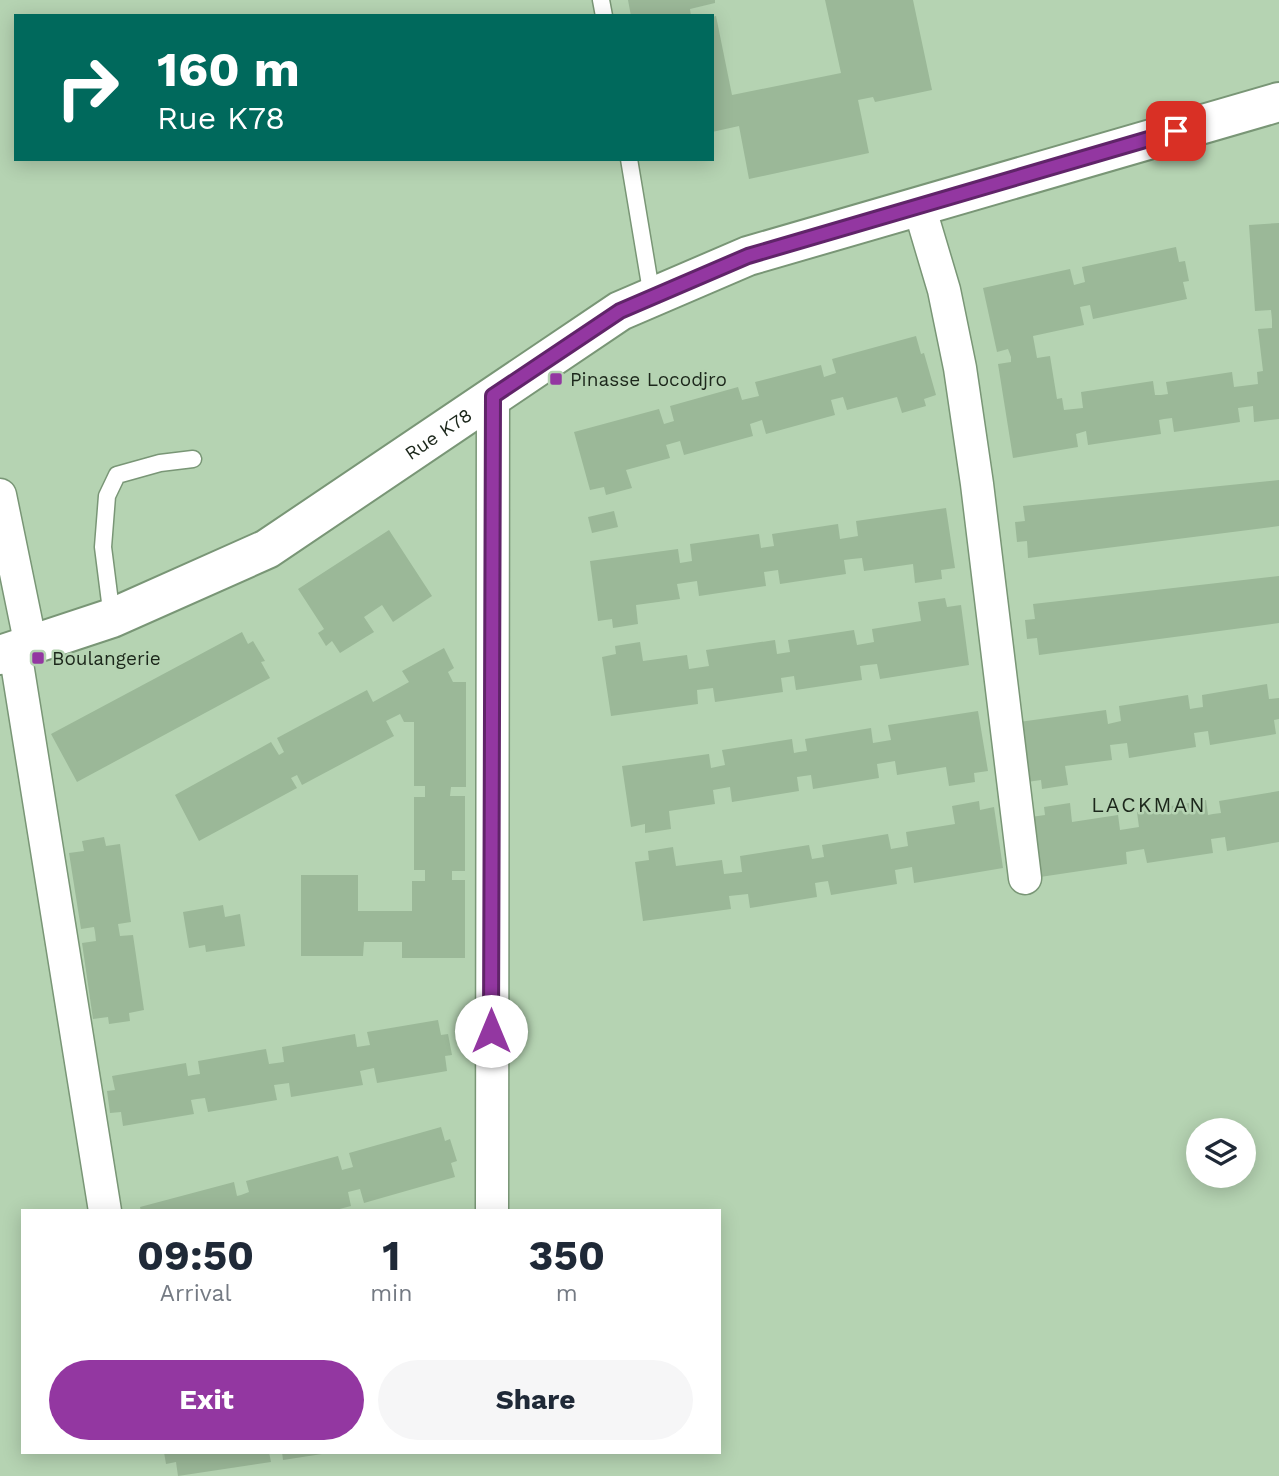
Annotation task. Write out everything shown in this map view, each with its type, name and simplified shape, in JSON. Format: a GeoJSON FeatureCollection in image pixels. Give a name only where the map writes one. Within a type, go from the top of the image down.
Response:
{"type":"FeatureCollection","features":[{"type":"Feature","properties":{"kind":"street","name":"Rue K78"},"geometry":{"type":"LineString","coordinates":[[16,651],[112,618],[267,549],[620,311],[652,297],[748,256],[1279,102]]}},
{"type":"Feature","properties":{"kind":"street"},"geometry":{"type":"LineString","coordinates":[[919,206],[944,290],[960,368],[1026,878]]}},
{"type":"Feature","properties":{"kind":"street"},"geometry":{"type":"LineString","coordinates":[[492,1209],[493,396]]}},
{"type":"Feature","properties":{"kind":"street"},"geometry":{"type":"LineString","coordinates":[[0,495],[16,651],[105,1209]]}},
{"type":"Feature","properties":{"kind":"lane"},"geometry":{"type":"LineString","coordinates":[[629,161],[652,297]]}},
{"type":"Feature","properties":{"kind":"lane"},"geometry":{"type":"LineString","coordinates":[[112,618],[103,547],[107,496],[117,475],[160,463],[193,459]]}},
{"type":"Feature","properties":{"kind":"building"},"geometry":{"type":"Polygon","coordinates":[[[628,0],[715,0],[715,3],[690,9],[691,14],[631,14],[628,0]]]}},
{"type":"Feature","properties":{"kind":"building"},"geometry":{"type":"Polygon","coordinates":[[[825,0],[913,0],[932,90],[875,102],[873,97],[858,100],[869,153],[749,179],[739,126],[714,132],[714,16],[732,95],[841,73],[825,0]]]}},
{"type":"Feature","properties":{"kind":"building"},"geometry":{"type":"Polygon","coordinates":[[[1279,223],[1279,419],[1254,422],[1253,406],[1238,408],[1240,422],[1174,432],[1172,418],[1164,419],[1159,420],[1161,434],[1088,445],[1086,431],[1076,434],[1078,447],[1013,458],[998,364],[1011,362],[1011,357],[1008,349],[997,352],[983,288],[1070,269],[1074,285],[1085,282],[1082,267],[1176,247],[1179,262],[1185,261],[1189,281],[1183,282],[1187,299],[1093,319],[1090,305],[1080,307],[1084,325],[1033,336],[1037,358],[1050,356],[1057,399],[1062,398],[1064,410],[1083,408],[1081,392],[1153,381],[1155,395],[1161,395],[1168,394],[1166,382],[1232,372],[1234,387],[1258,384],[1257,372],[1263,371],[1258,329],[1272,328],[1272,320],[1271,310],[1255,311],[1249,225],[1279,223]]]}},
{"type":"Feature","properties":{"kind":"building"},"geometry":{"type":"Polygon","coordinates":[[[916,336],[921,354],[924,353],[936,395],[924,399],[926,406],[902,413],[897,397],[847,410],[843,397],[831,400],[835,415],[766,434],[762,420],[750,424],[753,436],[684,455],[680,441],[666,445],[670,458],[626,470],[632,488],[606,495],[604,487],[590,490],[574,432],[659,409],[664,424],[674,421],[670,406],[738,387],[742,400],[759,396],[755,382],[821,365],[824,377],[836,373],[832,359],[916,336]]]}},
{"type":"Feature","properties":{"kind":"building"},"geometry":{"type":"Polygon","coordinates":[[[1279,480],[1279,526],[1028,558],[1027,541],[1017,542],[1015,522],[1025,521],[1023,506],[1279,480]]]}},
{"type":"Feature","properties":{"kind":"building"},"geometry":{"type":"Polygon","coordinates":[[[946,508],[955,568],[941,570],[942,579],[915,583],[913,564],[864,571],[862,558],[852,559],[844,560],[846,574],[780,584],[778,570],[764,572],[766,586],[699,596],[697,581],[677,584],[680,599],[636,605],[638,624],[613,628],[612,619],[598,621],[590,561],[678,549],[680,563],[692,561],[690,544],[759,534],[761,548],[774,546],[772,534],[838,524],[840,539],[858,536],[856,521],[946,508]]]}},
{"type":"Feature","properties":{"kind":"building"},"geometry":{"type":"Polygon","coordinates":[[[614,511],[618,527],[592,533],[588,517],[614,511]]]}},
{"type":"Feature","properties":{"kind":"building"},"geometry":{"type":"Polygon","coordinates":[[[389,530],[432,596],[393,622],[382,605],[364,617],[374,632],[340,653],[332,641],[326,646],[318,633],[324,629],[298,589],[389,530]]]}},
{"type":"Feature","properties":{"kind":"building"},"geometry":{"type":"Polygon","coordinates":[[[1279,576],[1279,623],[1039,655],[1037,638],[1027,639],[1025,620],[1035,619],[1033,604],[1279,576]]]}},
{"type":"Feature","properties":{"kind":"building"},"geometry":{"type":"Polygon","coordinates":[[[945,598],[947,607],[961,605],[969,665],[880,679],[877,664],[867,665],[860,666],[862,680],[796,690],[794,676],[781,678],[783,692],[715,702],[713,688],[697,690],[698,704],[611,716],[602,657],[616,654],[615,646],[640,642],[643,661],[687,655],[689,669],[709,666],[706,650],[775,640],[777,654],[790,652],[788,640],[854,630],[857,645],[874,642],[872,629],[921,621],[918,602],[945,598]]]}},
{"type":"Feature","properties":{"kind":"building"},"geometry":{"type":"Polygon","coordinates":[[[242,632],[248,644],[253,641],[265,661],[261,662],[270,678],[77,782],[51,734],[242,632]]]}},
{"type":"Feature","properties":{"kind":"building"},"geometry":{"type":"Polygon","coordinates":[[[444,648],[454,668],[448,672],[453,682],[466,682],[466,787],[451,787],[450,796],[465,796],[465,871],[452,871],[452,880],[465,880],[465,958],[402,958],[402,942],[364,942],[363,956],[301,956],[301,875],[358,875],[358,911],[412,911],[412,881],[425,881],[425,870],[414,870],[414,797],[425,797],[425,786],[414,786],[414,722],[404,722],[400,714],[386,721],[394,736],[302,785],[297,775],[291,778],[297,788],[199,841],[175,795],[271,742],[279,755],[284,752],[277,738],[367,690],[373,702],[409,682],[402,671],[444,648]]]}},
{"type":"Feature","properties":{"kind":"building"},"geometry":{"type":"Polygon","coordinates":[[[1267,684],[1269,699],[1279,698],[1279,719],[1274,720],[1276,734],[1210,745],[1208,731],[1194,733],[1196,747],[1129,758],[1127,743],[1110,745],[1112,760],[1065,766],[1068,785],[1042,789],[1041,780],[1027,782],[1019,722],[1106,710],[1108,724],[1121,721],[1119,706],[1188,695],[1190,709],[1203,707],[1202,695],[1267,684]]]}},
{"type":"Feature","properties":{"kind":"building"},"geometry":{"type":"Polygon","coordinates":[[[978,711],[988,771],[974,773],[975,782],[949,786],[946,767],[897,775],[895,761],[877,764],[879,778],[813,789],[811,775],[797,777],[799,791],[732,802],[730,787],[713,790],[715,804],[669,811],[671,829],[645,833],[645,824],[631,827],[622,766],[709,754],[711,768],[725,765],[722,750],[792,739],[794,753],[807,751],[805,739],[871,728],[873,743],[891,740],[888,725],[978,711]]]}},
{"type":"Feature","properties":{"kind":"building"},"geometry":{"type":"Polygon","coordinates":[[[1279,791],[1279,842],[1227,851],[1225,837],[1211,839],[1213,853],[1147,863],[1144,849],[1126,852],[1127,864],[1040,877],[1031,817],[1045,815],[1044,807],[1070,803],[1072,822],[1118,815],[1120,830],[1139,827],[1137,812],[1206,800],[1208,815],[1221,813],[1219,801],[1279,791]]]}},
{"type":"Feature","properties":{"kind":"building"},"geometry":{"type":"Polygon","coordinates":[[[979,801],[980,810],[994,807],[1003,868],[914,883],[912,867],[895,870],[897,884],[831,895],[828,881],[821,882],[815,883],[817,897],[750,908],[748,894],[729,896],[731,909],[643,921],[635,862],[649,860],[648,851],[673,847],[676,866],[722,860],[724,874],[742,872],[740,856],[809,845],[812,859],[824,857],[822,845],[888,834],[891,849],[908,846],[906,832],[955,824],[952,806],[979,801]]]}},
{"type":"Feature","properties":{"kind":"building"},"geometry":{"type":"Polygon","coordinates":[[[104,837],[106,846],[120,844],[131,922],[118,924],[120,936],[133,935],[144,1010],[129,1013],[130,1021],[109,1024],[108,1017],[93,1019],[82,943],[96,941],[95,932],[94,927],[81,929],[69,853],[84,851],[82,841],[104,837]]]}},
{"type":"Feature","properties":{"kind":"building"},"geometry":{"type":"Polygon","coordinates":[[[223,905],[225,917],[240,914],[245,946],[206,952],[205,945],[189,948],[183,912],[223,905]]]}},
{"type":"Feature","properties":{"kind":"building"},"geometry":{"type":"Polygon","coordinates":[[[438,1020],[441,1035],[448,1034],[452,1055],[445,1056],[447,1071],[377,1083],[374,1068],[360,1071],[363,1085],[291,1097],[289,1083],[274,1085],[277,1100],[208,1112],[205,1098],[191,1100],[194,1114],[123,1126],[121,1112],[110,1113],[107,1091],[115,1090],[112,1076],[186,1063],[188,1076],[200,1074],[198,1061],[266,1049],[269,1064],[284,1062],[282,1047],[355,1034],[357,1047],[370,1045],[367,1032],[438,1020]]]}},
{"type":"Feature","properties":{"kind":"building"},"geometry":{"type":"Polygon","coordinates":[[[441,1127],[445,1141],[450,1139],[457,1161],[451,1163],[455,1177],[364,1203],[360,1189],[348,1192],[351,1206],[340,1209],[140,1209],[234,1182],[237,1196],[241,1195],[249,1192],[246,1181],[338,1156],[342,1170],[353,1167],[349,1153],[441,1127]]]}},
{"type":"Feature","properties":{"kind":"building"},"geometry":{"type":"Polygon","coordinates":[[[164,1454],[269,1454],[271,1462],[178,1476],[176,1462],[166,1464],[164,1454]]]}},
{"type":"Feature","properties":{"kind":"building"},"geometry":{"type":"Polygon","coordinates":[[[282,1454],[322,1454],[283,1460],[282,1454]]]}},
{"type":"Feature","properties":{"kind":"place","name":"Pinasse Locodjro"},"geometry":{"type":"Point","coordinates":[556,379]}},
{"type":"Feature","properties":{"kind":"place","name":"Boulangerie"},"geometry":{"type":"Point","coordinates":[38,658]}},
{"type":"Feature","properties":{"kind":"district","name":"LACKMAN"},"geometry":{"type":"Point","coordinates":[1149,804]}},
{"type":"Feature","properties":{"kind":"route"},"geometry":{"type":"LineString","coordinates":[[491,1031],[493,396],[620,311],[748,256],[1176,131]]}}]}
